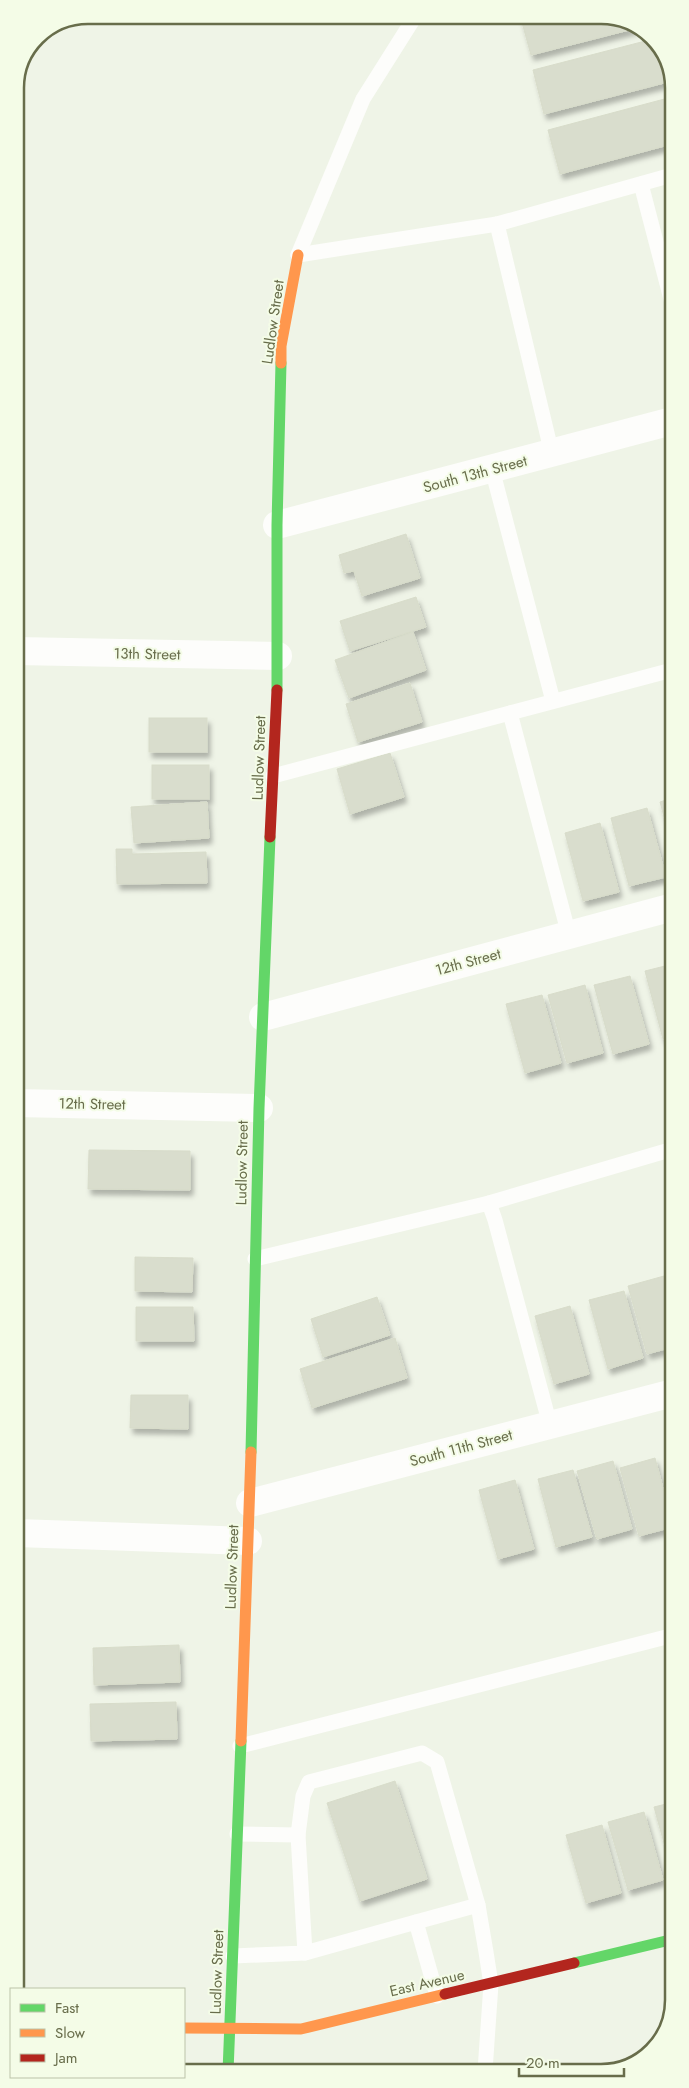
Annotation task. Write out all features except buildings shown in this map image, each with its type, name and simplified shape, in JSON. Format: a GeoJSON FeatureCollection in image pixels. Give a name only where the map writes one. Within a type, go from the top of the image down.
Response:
{"type":"FeatureCollection","features":[{"type":"Feature","properties":{"kind":"street","name":"Ludlow Street"},"geometry":{"type":"LineString","coordinates":[[228,2064],[250,1503],[258,1108],[278,656],[277,526],[281,346],[298,256]]}},
{"type":"Feature","properties":{"kind":"street","name":"South 13th Street"},"geometry":{"type":"LineString","coordinates":[[277,526],[665,424]]}},
{"type":"Feature","properties":{"kind":"street","name":"13th Street"},"geometry":{"type":"LineString","coordinates":[[24,651],[278,656]]}},
{"type":"Feature","properties":{"kind":"street","name":"12th Street"},"geometry":{"type":"LineString","coordinates":[[263,1017],[665,909]]}},
{"type":"Feature","properties":{"kind":"street","name":"12th Street"},"geometry":{"type":"LineString","coordinates":[[24,1103],[258,1108]]}},
{"type":"Feature","properties":{"kind":"street","name":"South 11th Street"},"geometry":{"type":"LineString","coordinates":[[250,1503],[665,1395]]}},
{"type":"Feature","properties":{"kind":"street"},"geometry":{"type":"LineString","coordinates":[[24,1533],[248,1541]]}},
{"type":"Feature","properties":{"kind":"street","name":"East Avenue"},"geometry":{"type":"LineString","coordinates":[[185,2028],[230,2030],[301,2029],[665,1941]]}},
{"type":"Feature","properties":{"kind":"lane"},"geometry":{"type":"LineString","coordinates":[[298,256],[363,99],[410,24]]}},
{"type":"Feature","properties":{"kind":"lane"},"geometry":{"type":"LineString","coordinates":[[298,256],[497,224],[665,178]]}},
{"type":"Feature","properties":{"kind":"lane"},"geometry":{"type":"LineString","coordinates":[[641,184],[665,277]]}},
{"type":"Feature","properties":{"kind":"lane"},"geometry":{"type":"LineString","coordinates":[[497,224],[552,454]]}},
{"type":"Feature","properties":{"kind":"lane"},"geometry":{"type":"LineString","coordinates":[[492,469],[553,701]]}},
{"type":"Feature","properties":{"kind":"lane"},"geometry":{"type":"LineString","coordinates":[[273,776],[665,672]]}},
{"type":"Feature","properties":{"kind":"lane"},"geometry":{"type":"LineString","coordinates":[[510,713],[569,935]]}},
{"type":"Feature","properties":{"kind":"lane"},"geometry":{"type":"LineString","coordinates":[[255,1258],[489,1203],[665,1151]]}},
{"type":"Feature","properties":{"kind":"lane"},"geometry":{"type":"LineString","coordinates":[[489,1203],[550,1424]]}},
{"type":"Feature","properties":{"kind":"lane"},"geometry":{"type":"LineString","coordinates":[[240,1746],[665,1637]]}},
{"type":"Feature","properties":{"kind":"lane"},"geometry":{"type":"LineString","coordinates":[[306,1953],[298,1835],[303,1796],[309,1782],[422,1752],[437,1762],[478,1905],[491,1984],[485,2064]]}},
{"type":"Feature","properties":{"kind":"lane"},"geometry":{"type":"LineString","coordinates":[[237,1834],[298,1835]]}},
{"type":"Feature","properties":{"kind":"lane"},"geometry":{"type":"LineString","coordinates":[[233,1956],[306,1953],[478,1905]]}},
{"type":"Feature","properties":{"kind":"lane"},"geometry":{"type":"LineString","coordinates":[[416,1922],[438,1996]]}},
{"type":"Feature","properties":{"kind":"traffic: fast"},"geometry":{"type":"LineString","coordinates":[[277,690],[277,525],[281,363]]}},
{"type":"Feature","properties":{"kind":"traffic: fast"},"geometry":{"type":"LineString","coordinates":[[251,1452],[259,1108],[270,837]]}},
{"type":"Feature","properties":{"kind":"traffic: fast"},"geometry":{"type":"LineString","coordinates":[[228,2064],[241,1741]]}},
{"type":"Feature","properties":{"kind":"traffic: fast"},"geometry":{"type":"LineString","coordinates":[[574,1963],[665,1941]]}},
{"type":"Feature","properties":{"kind":"traffic: slow"},"geometry":{"type":"LineString","coordinates":[[281,363],[281,346],[298,255]]}},
{"type":"Feature","properties":{"kind":"traffic: slow"},"geometry":{"type":"LineString","coordinates":[[241,1741],[251,1452]]}},
{"type":"Feature","properties":{"kind":"traffic: slow"},"geometry":{"type":"LineString","coordinates":[[185,2028],[301,2029],[445,1994]]}},
{"type":"Feature","properties":{"kind":"traffic: jam"},"geometry":{"type":"LineString","coordinates":[[270,837],[277,690]]}},
{"type":"Feature","properties":{"kind":"traffic: jam"},"geometry":{"type":"LineString","coordinates":[[445,1994],[574,1963]]}}]}
